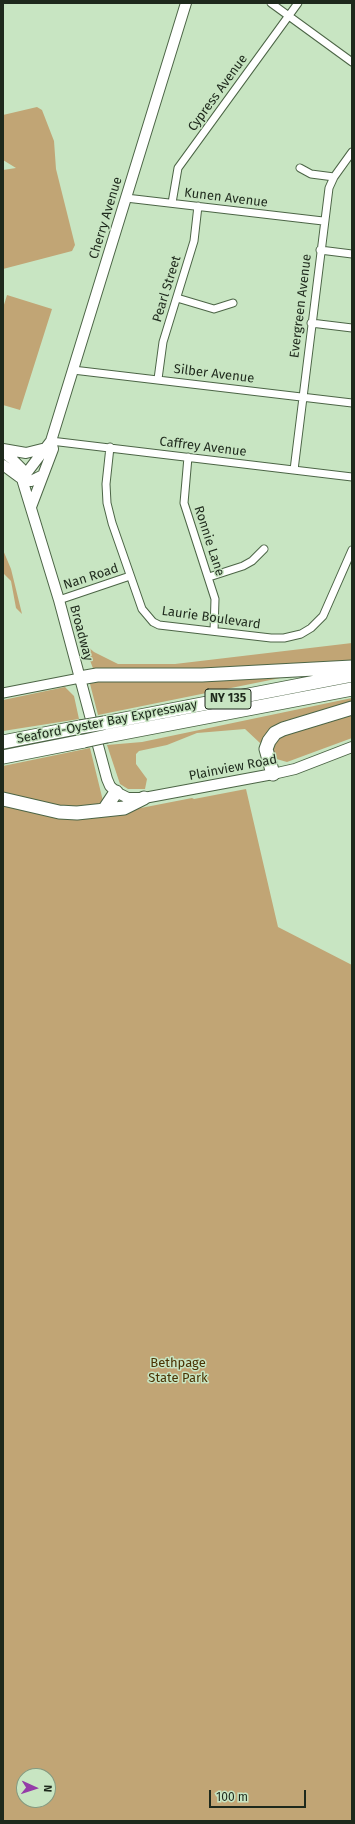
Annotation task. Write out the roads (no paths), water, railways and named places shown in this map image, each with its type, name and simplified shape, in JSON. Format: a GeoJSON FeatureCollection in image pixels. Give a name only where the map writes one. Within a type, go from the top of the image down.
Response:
{"type":"FeatureCollection","features":[{"type":"Feature","properties":{"kind":"highway"},"geometry":{"type":"LineString","coordinates":[[80,678],[97,675],[202,675],[352,667]]}},
{"type":"Feature","properties":{"kind":"highway","name":"Seaford-Oyster Bay Expressway"},"geometry":{"type":"LineString","coordinates":[[3,742],[352,675]]}},
{"type":"Feature","properties":{"kind":"highway","name":"Seaford-Oyster Bay Expressway"},"geometry":{"type":"LineString","coordinates":[[3,757],[352,689]]}},
{"type":"Feature","properties":{"kind":"highway"},"geometry":{"type":"LineString","coordinates":[[273,774],[266,749],[269,741],[275,734],[283,729],[352,708]]}},
{"type":"Feature","properties":{"kind":"highway"},"geometry":{"type":"LineString","coordinates":[[104,810],[116,792]]}},
{"type":"Feature","properties":{"kind":"highway"},"geometry":{"type":"LineString","coordinates":[[3,799],[59,812],[87,813],[124,808],[144,798]]}},
{"type":"Feature","properties":{"kind":"main road","name":"Cherry Avenue"},"geometry":{"type":"LineString","coordinates":[[22,479],[48,445],[73,370],[186,3]]}},
{"type":"Feature","properties":{"kind":"main road","name":"Cherry Avenue"},"geometry":{"type":"LineString","coordinates":[[31,508],[42,475],[53,449],[48,445]]}},
{"type":"Feature","properties":{"kind":"main road"},"geometry":{"type":"LineString","coordinates":[[3,451],[26,454],[48,445]]}},
{"type":"Feature","properties":{"kind":"main road","name":"Broadway"},"geometry":{"type":"LineString","coordinates":[[3,451],[22,469],[22,479],[59,600],[107,779],[110,786],[116,792]]}},
{"type":"Feature","properties":{"kind":"main road"},"geometry":{"type":"LineString","coordinates":[[3,465],[22,479],[31,481],[42,475]]}},
{"type":"Feature","properties":{"kind":"main road","name":"Plainview Road"},"geometry":{"type":"LineString","coordinates":[[116,792],[128,798],[144,798],[273,774],[295,769],[352,747]]}},
{"type":"Feature","properties":{"kind":"street"},"geometry":{"type":"LineString","coordinates":[[271,3],[352,62]]}},
{"type":"Feature","properties":{"kind":"street","name":"Cypress Avenue"},"geometry":{"type":"LineString","coordinates":[[172,203],[178,168],[298,3]]}},
{"type":"Feature","properties":{"kind":"street","name":"Evergreen Avenue"},"geometry":{"type":"LineString","coordinates":[[294,470],[328,188],[352,152]]}},
{"type":"Feature","properties":{"kind":"street"},"geometry":{"type":"LineString","coordinates":[[300,168],[310,174],[334,177]]}},
{"type":"Feature","properties":{"kind":"street","name":"Kunen Avenue"},"geometry":{"type":"LineString","coordinates":[[126,198],[323,221]]}},
{"type":"Feature","properties":{"kind":"street","name":"Pearl Street"},"geometry":{"type":"LineString","coordinates":[[158,379],[163,342],[194,241],[198,206]]}},
{"type":"Feature","properties":{"kind":"street"},"geometry":{"type":"LineString","coordinates":[[320,250],[352,254]]}},
{"type":"Feature","properties":{"kind":"street"},"geometry":{"type":"LineString","coordinates":[[177,298],[214,309],[233,303]]}},
{"type":"Feature","properties":{"kind":"street"},"geometry":{"type":"LineString","coordinates":[[311,323],[352,328]]}},
{"type":"Feature","properties":{"kind":"street","name":"Silber Avenue"},"geometry":{"type":"LineString","coordinates":[[73,370],[352,403]]}},
{"type":"Feature","properties":{"kind":"street","name":"Caffrey Avenue"},"geometry":{"type":"LineString","coordinates":[[48,445],[110,447],[352,477]]}},
{"type":"Feature","properties":{"kind":"street","name":"Laurie Boulevard"},"geometry":{"type":"LineString","coordinates":[[110,447],[106,484],[107,503],[112,523],[142,609],[153,622],[165,626],[277,638],[291,637],[301,634],[311,628],[323,616],[352,550]]}},
{"type":"Feature","properties":{"kind":"street","name":"Ronnie Lane"},"geometry":{"type":"LineString","coordinates":[[188,457],[184,503],[215,599],[214,631]]}},
{"type":"Feature","properties":{"kind":"street"},"geometry":{"type":"LineString","coordinates":[[209,577],[247,563],[264,549]]}},
{"type":"Feature","properties":{"kind":"street","name":"Nan Road"},"geometry":{"type":"LineString","coordinates":[[59,600],[130,576]]}},
{"type":"Feature","properties":{"kind":"street"},"geometry":{"type":"LineString","coordinates":[[3,693],[80,678]]}},
{"type":"Feature","properties":{"kind":"park label","name":"Bethpage State Park"},"geometry":{"type":"Point","coordinates":[178,1370]}}]}
